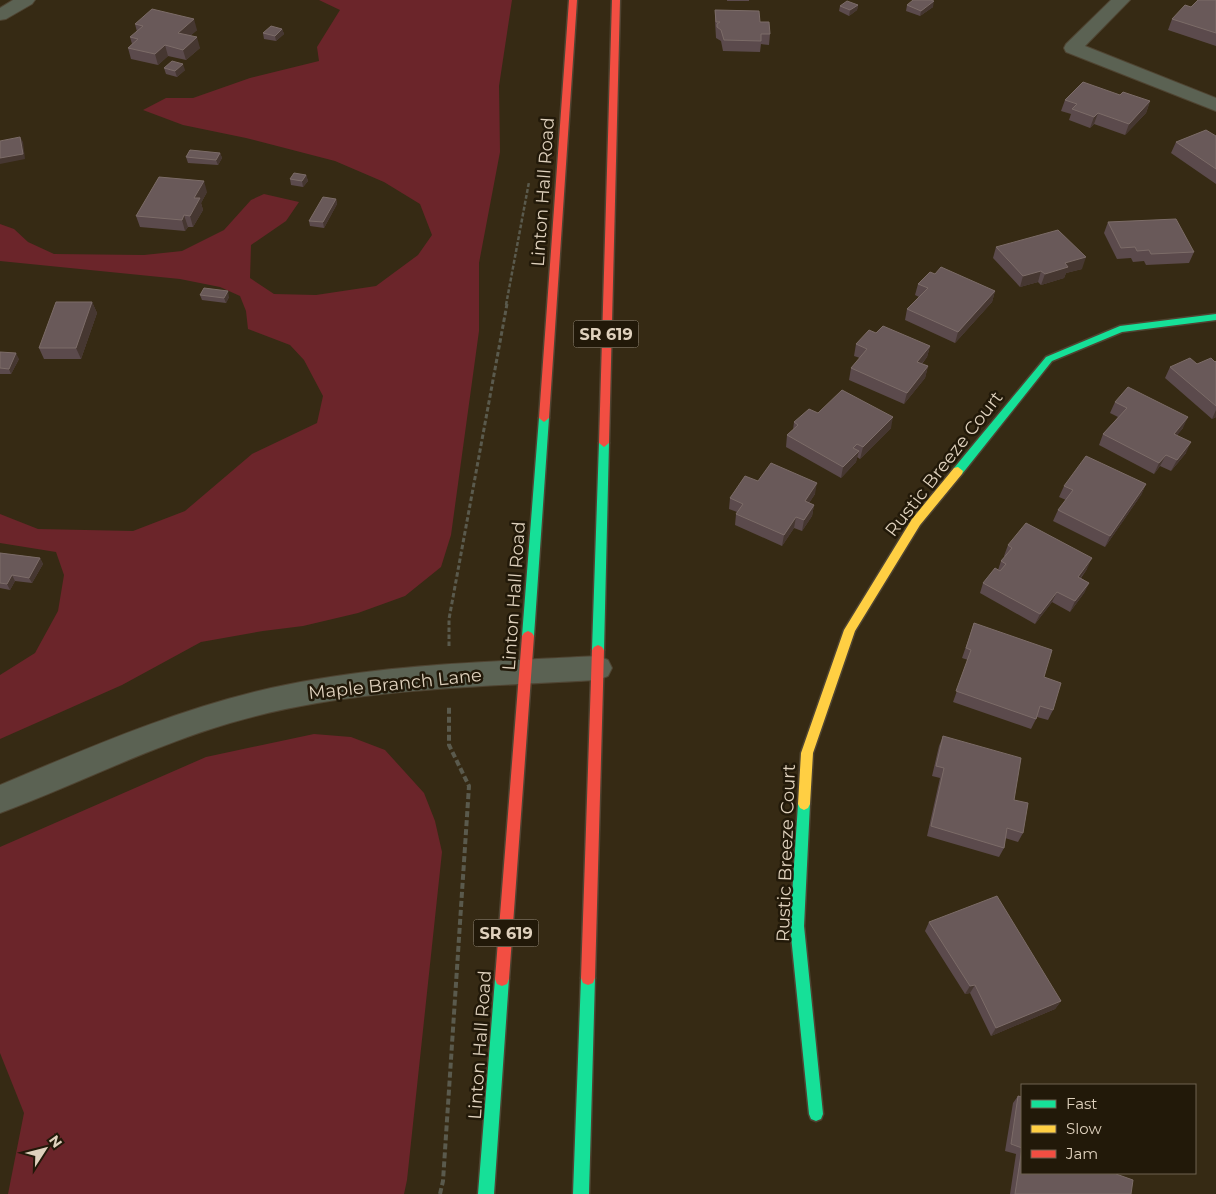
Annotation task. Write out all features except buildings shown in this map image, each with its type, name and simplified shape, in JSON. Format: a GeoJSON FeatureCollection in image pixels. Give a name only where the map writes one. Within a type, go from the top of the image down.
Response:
{"type":"FeatureCollection","features":[{"type":"Feature","properties":{"kind":"main road","name":"Linton Hall Road"},"geometry":{"type":"LineString","coordinates":[[486,1194],[526,672],[573,0]]}},
{"type":"Feature","properties":{"kind":"main road","name":"SR 619"},"geometry":{"type":"LineString","coordinates":[[581,1194],[598,668],[616,0]]}},
{"type":"Feature","properties":{"kind":"main road","name":"Rustic Breeze Court"},"geometry":{"type":"LineString","coordinates":[[816,1114],[797,926],[808,753],[850,630],[916,522],[1049,359],[1120,328],[1216,317]]}},
{"type":"Feature","properties":{"kind":"street"},"geometry":{"type":"LineString","coordinates":[[0,16],[26,0]]}},
{"type":"Feature","properties":{"kind":"street"},"geometry":{"type":"LineString","coordinates":[[1121,0],[1073,48],[1216,105]]}},
{"type":"Feature","properties":{"kind":"street","name":"Maple Branch Lane"},"geometry":{"type":"LineString","coordinates":[[0,799],[138,741],[227,711],[311,692],[370,684],[598,668]]}},
{"type":"Feature","properties":{"kind":"path"},"geometry":{"type":"LineString","coordinates":[[449,618],[530,177]]}},
{"type":"Feature","properties":{"kind":"path"},"geometry":{"type":"LineString","coordinates":[[440,1194],[443,1181],[469,786],[449,745]]}},
{"type":"Feature","properties":{"kind":"shaded area"},"geometry":{"type":"Polygon","coordinates":[[[319,0],[512,0],[499,86],[500,152],[479,263],[479,331],[451,535],[441,567],[405,596],[358,613],[303,626],[201,642],[122,685],[0,739],[0,675],[35,653],[58,611],[64,575],[56,552],[0,543],[0,514],[38,529],[133,531],[185,511],[252,454],[317,423],[323,396],[304,360],[290,345],[248,329],[246,311],[240,296],[220,287],[180,279],[0,261],[0,224],[14,229],[28,242],[54,254],[144,255],[182,251],[224,230],[251,200],[264,194],[299,202],[286,221],[251,245],[250,278],[274,294],[316,295],[376,286],[418,255],[432,235],[420,204],[384,182],[335,161],[246,138],[183,125],[143,110],[166,98],[193,98],[250,78],[319,61],[317,47],[340,10],[319,0]]]}},
{"type":"Feature","properties":{"kind":"shaded area"},"geometry":{"type":"Polygon","coordinates":[[[314,734],[351,737],[385,750],[424,793],[435,821],[442,852],[404,1194],[8,1194],[24,1113],[0,1053],[0,847],[206,757],[314,734]]]}},
{"type":"Feature","properties":{"kind":"traffic: fast"},"geometry":{"type":"LineString","coordinates":[[958,471],[1049,359],[1120,329],[1216,317]]}},
{"type":"Feature","properties":{"kind":"traffic: fast"},"geometry":{"type":"LineString","coordinates":[[528,636],[544,418]]}},
{"type":"Feature","properties":{"kind":"traffic: fast"},"geometry":{"type":"LineString","coordinates":[[598,650],[604,443]]}},
{"type":"Feature","properties":{"kind":"traffic: fast"},"geometry":{"type":"LineString","coordinates":[[804,804],[797,926],[816,1114]]}},
{"type":"Feature","properties":{"kind":"traffic: fast"},"geometry":{"type":"LineString","coordinates":[[581,1194],[588,978]]}},
{"type":"Feature","properties":{"kind":"traffic: fast"},"geometry":{"type":"LineString","coordinates":[[486,1194],[502,979]]}},
{"type":"Feature","properties":{"kind":"traffic: slow"},"geometry":{"type":"LineString","coordinates":[[804,804],[807,753],[850,630],[916,522],[958,471]]}},
{"type":"Feature","properties":{"kind":"traffic: jam"},"geometry":{"type":"LineString","coordinates":[[544,418],[573,0]]}},
{"type":"Feature","properties":{"kind":"traffic: jam"},"geometry":{"type":"LineString","coordinates":[[604,443],[616,0]]}},
{"type":"Feature","properties":{"kind":"traffic: jam"},"geometry":{"type":"LineString","coordinates":[[502,979],[528,636]]}},
{"type":"Feature","properties":{"kind":"traffic: jam"},"geometry":{"type":"LineString","coordinates":[[588,978],[598,650]]}}]}
